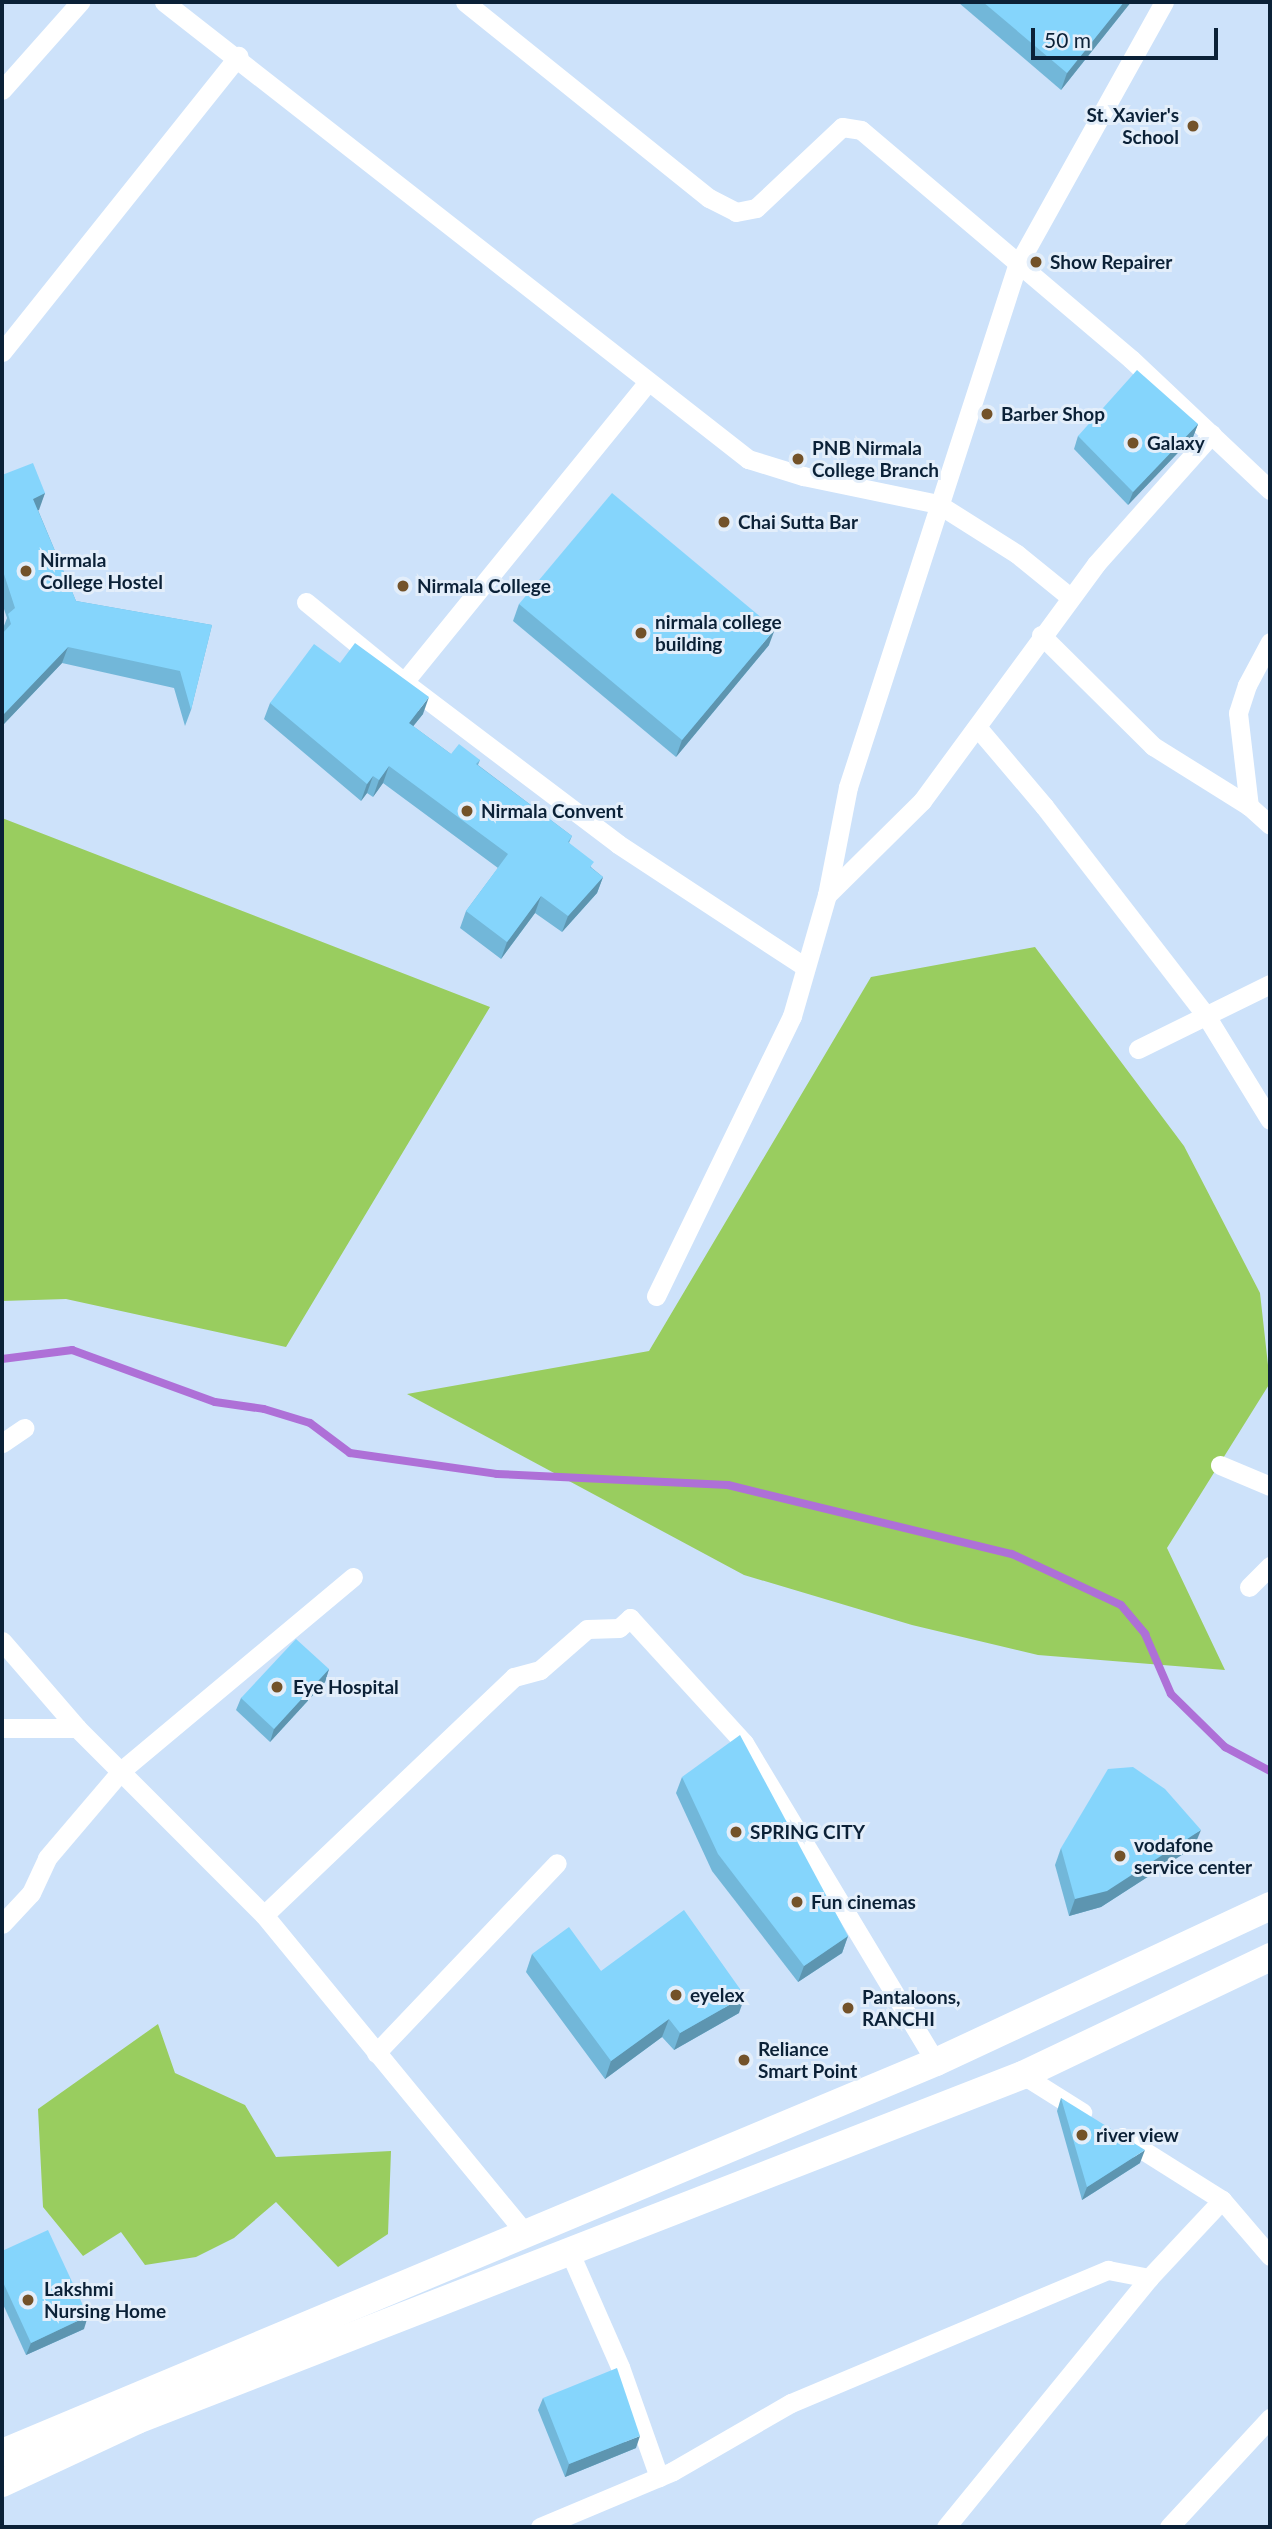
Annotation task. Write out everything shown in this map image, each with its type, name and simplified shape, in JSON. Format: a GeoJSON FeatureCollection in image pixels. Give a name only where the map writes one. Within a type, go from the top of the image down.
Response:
{"type":"FeatureCollection","features":[{"type":"Feature","properties":{"kind":"main road"},"geometry":{"type":"LineString","coordinates":[[2,2453],[936,2062],[1270,1906]]}},
{"type":"Feature","properties":{"kind":"main road"},"geometry":{"type":"LineString","coordinates":[[1211,1934],[1237,1972]]}},
{"type":"Feature","properties":{"kind":"main road"},"geometry":{"type":"LineString","coordinates":[[2,2483],[137,2420],[1023,2075],[1270,1957]]}},
{"type":"Feature","properties":{"kind":"street"},"geometry":{"type":"LineString","coordinates":[[2,90],[79,2]]}},
{"type":"Feature","properties":{"kind":"street"},"geometry":{"type":"LineString","coordinates":[[164,2],[237,56],[748,459],[803,476],[938,504],[1017,554],[1070,597]]}},
{"type":"Feature","properties":{"kind":"street"},"geometry":{"type":"LineString","coordinates":[[465,2],[725,208],[746,213],[756,208],[833,133],[851,125],[885,148],[1017,266],[1131,359],[1270,490]]}},
{"type":"Feature","properties":{"kind":"street"},"geometry":{"type":"LineString","coordinates":[[656,1296],[792,1016],[804,966],[827,895],[848,787],[1017,266],[1164,2]]}},
{"type":"Feature","properties":{"kind":"street"},"geometry":{"type":"LineString","coordinates":[[2,352],[237,56]]}},
{"type":"Feature","properties":{"kind":"street"},"geometry":{"type":"LineString","coordinates":[[404,682],[648,382]]}},
{"type":"Feature","properties":{"kind":"street"},"geometry":{"type":"LineString","coordinates":[[827,895],[922,801],[1070,597],[1147,501],[1212,434]]}},
{"type":"Feature","properties":{"kind":"street"},"geometry":{"type":"LineString","coordinates":[[306,602],[404,682],[618,844],[804,966]]}},
{"type":"Feature","properties":{"kind":"street"},"geometry":{"type":"LineString","coordinates":[[1041,635],[1153,746],[1249,806],[1270,825]]}},
{"type":"Feature","properties":{"kind":"street"},"geometry":{"type":"LineString","coordinates":[[1249,806],[1238,713],[1247,685],[1270,642]]}},
{"type":"Feature","properties":{"kind":"street"},"geometry":{"type":"LineString","coordinates":[[977,727],[1044,806],[1205,1014],[1270,1120]]}},
{"type":"Feature","properties":{"kind":"street"},"geometry":{"type":"LineString","coordinates":[[1138,1049],[1270,984]]}},
{"type":"Feature","properties":{"kind":"street"},"geometry":{"type":"LineString","coordinates":[[2,1443],[23,1429]]}},
{"type":"Feature","properties":{"kind":"street"},"geometry":{"type":"LineString","coordinates":[[1220,1465],[1270,1486]]}},
{"type":"Feature","properties":{"kind":"street"},"geometry":{"type":"LineString","coordinates":[[1249,1587],[1270,1566]]}},
{"type":"Feature","properties":{"kind":"street"},"geometry":{"type":"LineString","coordinates":[[2,1924],[31,1893],[47,1858],[122,1770],[353,1577]]}},
{"type":"Feature","properties":{"kind":"street"},"geometry":{"type":"LineString","coordinates":[[264,1914],[514,1677],[540,1670],[587,1629],[619,1628],[630,1618],[744,1743],[936,2062]]}},
{"type":"Feature","properties":{"kind":"street"},"geometry":{"type":"LineString","coordinates":[[2,1641],[77,1728],[264,1914],[525,2233]]}},
{"type":"Feature","properties":{"kind":"street"},"geometry":{"type":"LineString","coordinates":[[2,1728],[77,1728]]}},
{"type":"Feature","properties":{"kind":"street"},"geometry":{"type":"LineString","coordinates":[[376,2053],[557,1863]]}},
{"type":"Feature","properties":{"kind":"street"},"geometry":{"type":"LineString","coordinates":[[1023,2075],[1222,2200],[1270,2256]]}},
{"type":"Feature","properties":{"kind":"street"},"geometry":{"type":"LineString","coordinates":[[946,2527],[1149,2278],[1222,2200]]}},
{"type":"Feature","properties":{"kind":"street"},"geometry":{"type":"LineString","coordinates":[[570,2253],[620,2367],[659,2477]]}},
{"type":"Feature","properties":{"kind":"street"},"geometry":{"type":"LineString","coordinates":[[540,2527],[659,2477],[791,2403],[990,2323],[1108,2270],[1149,2278]]}},
{"type":"Feature","properties":{"kind":"street"},"geometry":{"type":"LineString","coordinates":[[1169,2527],[1270,2418]]}},
{"type":"Feature","properties":{"kind":"green space"},"geometry":{"type":"Polygon","coordinates":[[[2,818],[490,1007],[286,1347],[66,1299],[2,1301],[2,818]]]}},
{"type":"Feature","properties":{"kind":"green space"},"geometry":{"type":"Polygon","coordinates":[[[1035,947],[1184,1146],[1260,1293],[1270,1383],[1167,1548],[1225,1670],[1038,1655],[912,1625],[744,1575],[407,1394],[649,1351],[871,977],[1035,947]]]}},
{"type":"Feature","properties":{"kind":"green space"},"geometry":{"type":"Polygon","coordinates":[[[158,2024],[175,2073],[245,2105],[276,2157],[391,2151],[388,2234],[338,2267],[276,2202],[234,2238],[196,2257],[145,2265],[121,2232],[83,2256],[43,2207],[38,2109],[158,2024]]]}},
{"type":"Feature","properties":{"kind":"building"},"geometry":{"type":"Polygon","coordinates":[[[983,2],[1124,2],[1067,73],[983,2]]]}},
{"type":"Feature","properties":{"kind":"building","name":"Galaxy"},"geometry":{"type":"Polygon","coordinates":[[[1137,370],[1198,424],[1133,492],[1078,436],[1137,370]]]}},
{"type":"Feature","properties":{"kind":"building","name":"Nirmala College Hostel"},"geometry":{"type":"Polygon","coordinates":[[[33,463],[45,493],[33,499],[76,601],[212,625],[191,710],[180,671],[68,647],[2,716],[2,634],[11,624],[8,614],[15,608],[2,568],[2,475],[33,463]]]}},
{"type":"Feature","properties":{"kind":"building","name":"nirmala college building"},"geometry":{"type":"Polygon","coordinates":[[[612,493],[775,629],[682,740],[519,604],[612,493]]]}},
{"type":"Feature","properties":{"kind":"building","name":"Nirmala Convent"},"geometry":{"type":"Polygon","coordinates":[[[355,643],[429,697],[409,723],[451,754],[459,744],[480,760],[476,764],[572,836],[568,842],[594,862],[590,867],[603,877],[568,916],[541,896],[507,942],[466,911],[508,854],[389,766],[379,780],[373,776],[367,784],[270,703],[314,644],[340,663],[355,643]]]}},
{"type":"Feature","properties":{"kind":"building"},"geometry":{"type":"Polygon","coordinates":[[[296,1639],[329,1669],[274,1729],[241,1698],[296,1639]]]}},
{"type":"Feature","properties":{"kind":"building","name":"SPRING CITY"},"geometry":{"type":"Polygon","coordinates":[[[740,1735],[848,1936],[804,1966],[718,1854],[682,1777],[740,1735]]]}},
{"type":"Feature","properties":{"kind":"building","name":"vodafone service center"},"geometry":{"type":"Polygon","coordinates":[[[1133,1767],[1165,1789],[1201,1830],[1107,1891],[1075,1899],[1061,1848],[1108,1769],[1133,1767]]]}},
{"type":"Feature","properties":{"kind":"building"},"geometry":{"type":"Polygon","coordinates":[[[684,1910],[745,1996],[680,2033],[669,2019],[611,2061],[532,1954],[569,1927],[601,1971],[684,1910]]]}},
{"type":"Feature","properties":{"kind":"building","name":"river view"},"geometry":{"type":"Polygon","coordinates":[[[1061,2098],[1145,2150],[1087,2187],[1061,2098]]]}},
{"type":"Feature","properties":{"kind":"building"},"geometry":{"type":"Polygon","coordinates":[[[48,2230],[88,2316],[31,2343],[2,2280],[2,2251],[48,2230]]]}},
{"type":"Feature","properties":{"kind":"building"},"geometry":{"type":"Polygon","coordinates":[[[617,2368],[640,2436],[569,2464],[543,2398],[617,2368]]]}},
{"type":"Feature","properties":{"kind":"waterway"},"geometry":{"type":"LineString","coordinates":[[2,1359],[72,1350],[215,1402],[264,1409],[310,1423],[350,1453],[497,1474],[728,1485],[1012,1554],[1121,1605],[1145,1634],[1171,1694],[1225,1747],[1270,1771]]}},
{"type":"Feature","properties":{"kind":"place","name":"St. Xavier's School"},"geometry":{"type":"Point","coordinates":[1193,126]}},
{"type":"Feature","properties":{"kind":"place","name":"Show Repairer"},"geometry":{"type":"Point","coordinates":[1036,262]}},
{"type":"Feature","properties":{"kind":"place","name":"Barber Shop"},"geometry":{"type":"Point","coordinates":[987,414]}},
{"type":"Feature","properties":{"kind":"place","name":"Galaxy"},"geometry":{"type":"Point","coordinates":[1133,443]}},
{"type":"Feature","properties":{"kind":"place","name":"PNB Nirmala College Branch"},"geometry":{"type":"Point","coordinates":[798,459]}},
{"type":"Feature","properties":{"kind":"place","name":"Chai Sutta Bar"},"geometry":{"type":"Point","coordinates":[724,522]}},
{"type":"Feature","properties":{"kind":"place","name":"Nirmala College Hostel"},"geometry":{"type":"Point","coordinates":[26,571]}},
{"type":"Feature","properties":{"kind":"place","name":"Nirmala College"},"geometry":{"type":"Point","coordinates":[403,586]}},
{"type":"Feature","properties":{"kind":"place","name":"nirmala college building"},"geometry":{"type":"Point","coordinates":[641,633]}},
{"type":"Feature","properties":{"kind":"place","name":"Nirmala Convent"},"geometry":{"type":"Point","coordinates":[467,811]}},
{"type":"Feature","properties":{"kind":"place","name":"Eye Hospital"},"geometry":{"type":"Point","coordinates":[277,1687]}},
{"type":"Feature","properties":{"kind":"place","name":"SPRING CITY"},"geometry":{"type":"Point","coordinates":[736,1832]}},
{"type":"Feature","properties":{"kind":"place","name":"vodafone service center"},"geometry":{"type":"Point","coordinates":[1120,1856]}},
{"type":"Feature","properties":{"kind":"place","name":"Fun cinemas"},"geometry":{"type":"Point","coordinates":[797,1902]}},
{"type":"Feature","properties":{"kind":"place","name":"eyelex"},"geometry":{"type":"Point","coordinates":[676,1995]}},
{"type":"Feature","properties":{"kind":"place","name":"Pantaloons, RANCHI"},"geometry":{"type":"Point","coordinates":[848,2008]}},
{"type":"Feature","properties":{"kind":"place","name":"Reliance Smart Point"},"geometry":{"type":"Point","coordinates":[744,2060]}},
{"type":"Feature","properties":{"kind":"place","name":"river view"},"geometry":{"type":"Point","coordinates":[1082,2135]}},
{"type":"Feature","properties":{"kind":"place","name":"Lakshmi Nursing Home"},"geometry":{"type":"Point","coordinates":[28,2300]}}]}
